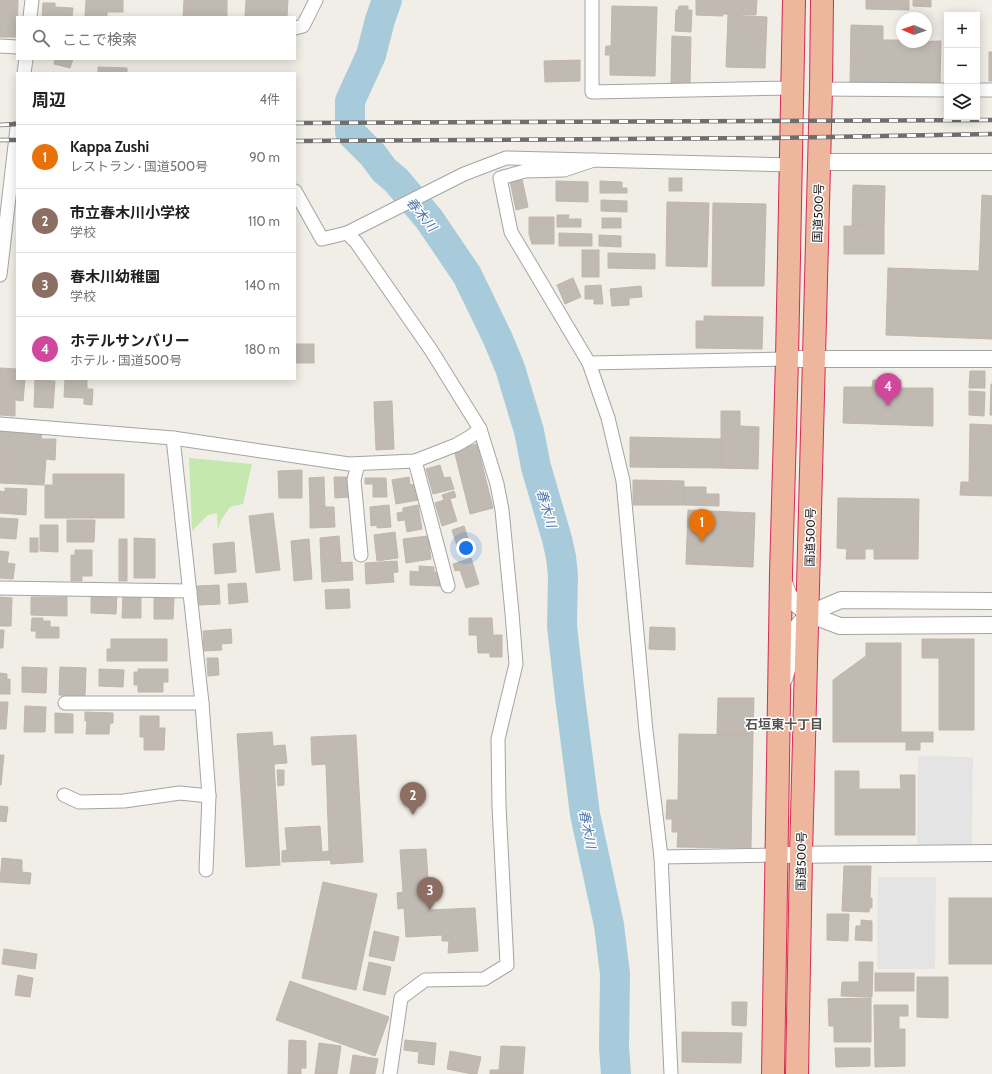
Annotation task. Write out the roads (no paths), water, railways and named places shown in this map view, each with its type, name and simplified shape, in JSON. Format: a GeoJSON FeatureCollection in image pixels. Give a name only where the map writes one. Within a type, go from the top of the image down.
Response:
{"type":"FeatureCollection","features":[{"type":"Feature","properties":{"kind":"highway","name":"国道500号"},"geometry":{"type":"LineString","coordinates":[[773,1074],[781,574],[794,0]]}},
{"type":"Feature","properties":{"kind":"highway","name":"国道500号"},"geometry":{"type":"LineString","coordinates":[[797,1074],[822,0]]}},
{"type":"Feature","properties":{"kind":"street"},"geometry":{"type":"LineString","coordinates":[[30,16],[32,0]]}},
{"type":"Feature","properties":{"kind":"street"},"geometry":{"type":"LineString","coordinates":[[296,28],[303,26],[316,0]]}},
{"type":"Feature","properties":{"kind":"street"},"geometry":{"type":"LineString","coordinates":[[592,0],[592,92],[792,88]]}},
{"type":"Feature","properties":{"kind":"street"},"geometry":{"type":"LineString","coordinates":[[0,46],[16,47]]}},
{"type":"Feature","properties":{"kind":"street"},"geometry":{"type":"LineString","coordinates":[[24,72],[26,60]]}},
{"type":"Feature","properties":{"kind":"street"},"geometry":{"type":"LineString","coordinates":[[821,89],[944,90]]}},
{"type":"Feature","properties":{"kind":"street"},"geometry":{"type":"LineString","coordinates":[[980,90],[992,90]]}},
{"type":"Feature","properties":{"kind":"street"},"geometry":{"type":"LineString","coordinates":[[0,275],[16,143]]}},
{"type":"Feature","properties":{"kind":"street"},"geometry":{"type":"LineString","coordinates":[[296,193],[322,239],[351,231],[464,174],[506,158],[791,165]]}},
{"type":"Feature","properties":{"kind":"street"},"geometry":{"type":"LineString","coordinates":[[594,160],[564,170],[525,171],[500,178],[511,232],[589,363],[608,418],[623,480],[646,731],[662,857],[671,1074]]}},
{"type":"Feature","properties":{"kind":"street"},"geometry":{"type":"LineString","coordinates":[[819,162],[992,162]]}},
{"type":"Feature","properties":{"kind":"street"},"geometry":{"type":"LineString","coordinates":[[351,231],[360,248],[431,350],[480,429],[497,484],[502,510],[516,664],[498,739],[499,806],[507,965],[484,979],[425,980],[401,998],[390,1074]]}},
{"type":"Feature","properties":{"kind":"street"},"geometry":{"type":"LineString","coordinates":[[589,363],[787,359],[992,359]]}},
{"type":"Feature","properties":{"kind":"street"},"geometry":{"type":"LineString","coordinates":[[0,424],[173,438],[349,464],[415,461],[456,445],[480,429]]}},
{"type":"Feature","properties":{"kind":"street"},"geometry":{"type":"LineString","coordinates":[[173,438],[202,703],[209,796],[206,870]]}},
{"type":"Feature","properties":{"kind":"street"},"geometry":{"type":"LineString","coordinates":[[415,461],[448,586]]}},
{"type":"Feature","properties":{"kind":"street"},"geometry":{"type":"LineString","coordinates":[[358,464],[354,480],[361,555]]}},
{"type":"Feature","properties":{"kind":"street"},"geometry":{"type":"LineString","coordinates":[[781,574],[788,594],[797,605],[808,614],[840,626],[992,625]]}},
{"type":"Feature","properties":{"kind":"street"},"geometry":{"type":"LineString","coordinates":[[0,588],[190,591]]}},
{"type":"Feature","properties":{"kind":"street"},"geometry":{"type":"LineString","coordinates":[[780,692],[793,651],[794,636],[797,627],[808,614],[841,600],[992,600]]}},
{"type":"Feature","properties":{"kind":"street"},"geometry":{"type":"LineString","coordinates":[[64,703],[202,703]]}},
{"type":"Feature","properties":{"kind":"street"},"geometry":{"type":"LineString","coordinates":[[64,795],[79,802],[124,801],[180,793],[209,796]]}},
{"type":"Feature","properties":{"kind":"street"},"geometry":{"type":"LineString","coordinates":[[662,857],[992,854]]}},
{"type":"Feature","properties":{"kind":"waterway","name":"春木川"},"geometry":{"type":"LineString","coordinates":[[387,0],[371,55],[350,101],[350,132],[373,155],[384,170],[396,180],[429,219],[467,275],[498,339],[510,368],[529,431],[536,467],[561,557],[563,575],[562,626],[585,814],[609,925],[615,974],[614,1047],[616,1074]]}},
{"type":"Feature","properties":{"kind":"railway"},"geometry":{"type":"LineString","coordinates":[[296,123],[992,120]]}},
{"type":"Feature","properties":{"kind":"railway"},"geometry":{"type":"LineString","coordinates":[[0,125],[16,124]]}},
{"type":"Feature","properties":{"kind":"railway"},"geometry":{"type":"LineString","coordinates":[[296,141],[774,138],[992,134]]}},
{"type":"Feature","properties":{"kind":"railway"},"geometry":{"type":"LineString","coordinates":[[0,140],[16,140]]}},
{"type":"Feature","properties":{"kind":"place","name":"ホテルサンバリー"},"geometry":{"type":"Point","coordinates":[888,406]}},
{"type":"Feature","properties":{"kind":"place","name":"Kappa Zushi"},"geometry":{"type":"Point","coordinates":[702,542]}},
{"type":"Feature","properties":{"kind":"place","name":"市立春木川小学校"},"geometry":{"type":"Point","coordinates":[413,815]}},
{"type":"Feature","properties":{"kind":"place","name":"春木川幼稚園"},"geometry":{"type":"Point","coordinates":[430,910]}},
{"type":"Feature","properties":{"kind":"district","name":"石垣東十丁目"},"geometry":{"type":"Point","coordinates":[784,724]}}]}
